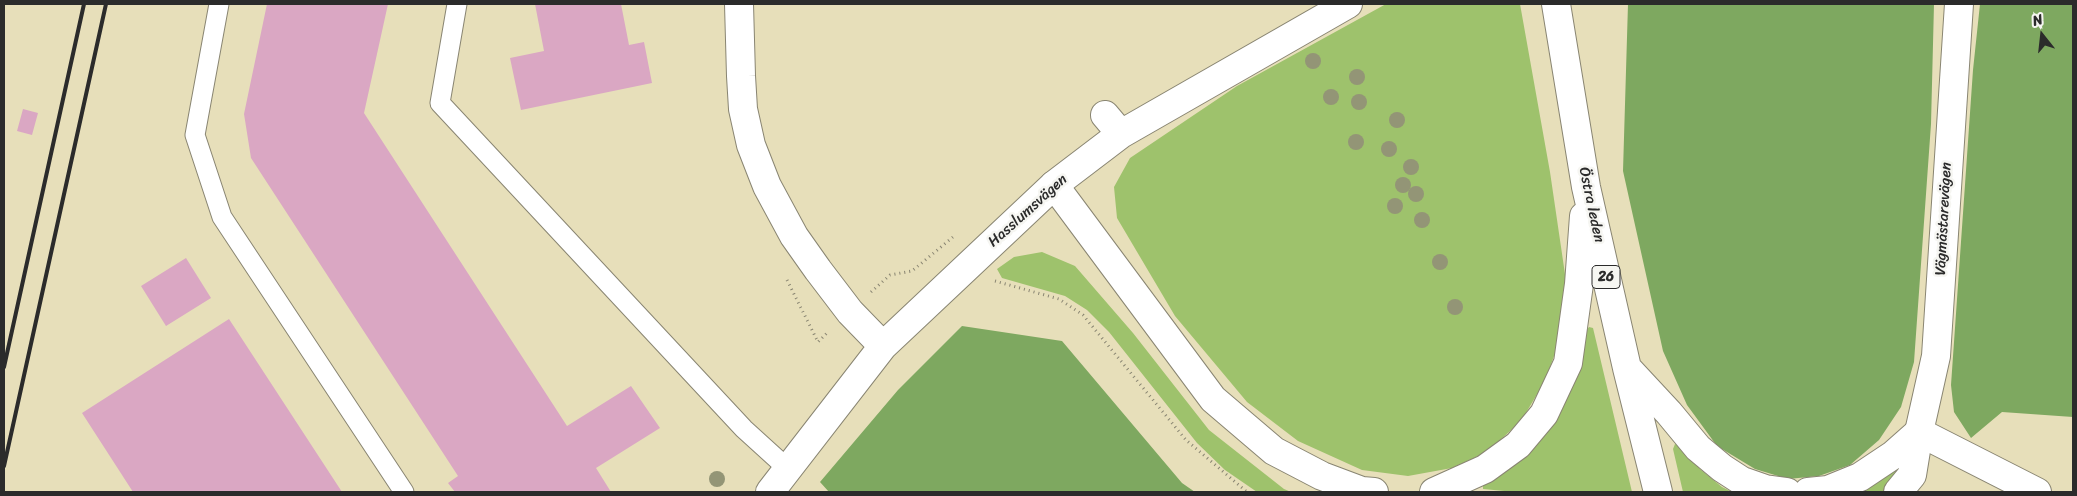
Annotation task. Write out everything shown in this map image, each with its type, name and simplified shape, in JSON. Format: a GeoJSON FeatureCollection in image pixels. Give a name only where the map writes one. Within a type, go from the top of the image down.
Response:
{"type":"FeatureCollection","features":[{"type":"Feature","properties":{"kind":"main road"},"geometry":{"type":"LineString","coordinates":[[739,4],[740,76],[743,108],[751,145],[767,186],[794,236],[818,270],[850,312],[883,346]]}},
{"type":"Feature","properties":{"kind":"main road","name":"Hasslumsvägen"},"geometry":{"type":"LineString","coordinates":[[770,492],[883,346],[1054,185],[1113,124],[1348,4]]}},
{"type":"Feature","properties":{"kind":"main road","name":"Östra leden"},"geometry":{"type":"LineString","coordinates":[[1556,4],[1586,187],[1627,368],[1658,492]]}},
{"type":"Feature","properties":{"kind":"main road","name":"Vägmästarevägen"},"geometry":{"type":"LineString","coordinates":[[1898,492],[1912,475],[1919,432],[1936,356],[1959,4]]}},
{"type":"Feature","properties":{"kind":"main road"},"geometry":{"type":"LineString","coordinates":[[1054,185],[1213,398],[1274,451],[1322,476],[1362,490],[1374,492]]}},
{"type":"Feature","properties":{"kind":"main road"},"geometry":{"type":"LineString","coordinates":[[1434,492],[1485,469],[1518,445],[1544,414],[1568,363],[1579,284],[1586,187]]}},
{"type":"Feature","properties":{"kind":"main road"},"geometry":{"type":"LineString","coordinates":[[1627,368],[1669,413],[1698,448],[1722,468],[1742,481],[1765,489],[1787,492]]}},
{"type":"Feature","properties":{"kind":"main road"},"geometry":{"type":"LineString","coordinates":[[1808,492],[1828,490],[1860,477],[1893,455],[1919,432],[2037,492]]}},
{"type":"Feature","properties":{"kind":"lane"},"geometry":{"type":"LineString","coordinates":[[219,4],[195,135],[222,217],[404,492]]}},
{"type":"Feature","properties":{"kind":"lane"},"geometry":{"type":"LineString","coordinates":[[457,4],[440,103],[744,429],[788,470]]}},
{"type":"Feature","properties":{"kind":"path"},"geometry":{"type":"LineString","coordinates":[[890,276],[912,271],[954,236]]}},
{"type":"Feature","properties":{"kind":"path"},"geometry":{"type":"LineString","coordinates":[[991,280],[1059,300],[1083,315],[1186,440],[1247,492]]}},
{"type":"Feature","properties":{"kind":"green space"},"geometry":{"type":"Polygon","coordinates":[[[1386,4],[1520,4],[1550,172],[1566,281],[1562,334],[1545,381],[1521,421],[1487,452],[1452,468],[1408,476],[1362,470],[1298,441],[1247,402],[1175,316],[1117,218],[1114,187],[1130,158],[1237,86],[1386,4]]]}},
{"type":"Feature","properties":{"kind":"green space"},"geometry":{"type":"Polygon","coordinates":[[[1628,4],[1934,4],[1931,124],[1914,362],[1901,407],[1879,440],[1850,465],[1819,476],[1788,479],[1755,469],[1717,446],[1687,405],[1663,351],[1623,171],[1628,4]]]}},
{"type":"Feature","properties":{"kind":"green space"},"geometry":{"type":"Polygon","coordinates":[[[1980,4],[2073,4],[2073,417],[2002,412],[1971,438],[1954,412],[1951,385],[1973,70],[1980,4]]]}},
{"type":"Feature","properties":{"kind":"green space"},"geometry":{"type":"Polygon","coordinates":[[[1042,252],[1075,266],[1133,333],[1209,430],[1284,489],[1291,492],[1257,492],[1225,470],[1197,443],[1109,332],[1087,310],[1065,296],[1002,278],[997,269],[1014,257],[1042,252]]]}},
{"type":"Feature","properties":{"kind":"green space"},"geometry":{"type":"Polygon","coordinates":[[[962,326],[1062,341],[1182,483],[1195,492],[829,492],[820,482],[898,390],[962,326]]]}},
{"type":"Feature","properties":{"kind":"green space"},"geometry":{"type":"Polygon","coordinates":[[[1589,327],[1593,328],[1632,492],[1515,492],[1483,489],[1483,484],[1547,432],[1564,405],[1576,375],[1586,331],[1589,327]]]}},
{"type":"Feature","properties":{"kind":"green space"},"geometry":{"type":"Polygon","coordinates":[[[1675,444],[1679,445],[1700,469],[1722,487],[1732,492],[1683,492],[1673,449],[1675,444]]]}},
{"type":"Feature","properties":{"kind":"green space"},"geometry":{"type":"Polygon","coordinates":[[[1902,466],[1886,492],[1858,492],[1902,466]]]}},
{"type":"Feature","properties":{"kind":"building"},"geometry":{"type":"Polygon","coordinates":[[[267,4],[388,4],[364,113],[567,426],[631,386],[660,428],[596,468],[611,492],[455,492],[448,483],[458,476],[251,158],[244,114],[267,4]]]}},
{"type":"Feature","properties":{"kind":"building"},"geometry":{"type":"Polygon","coordinates":[[[535,4],[621,4],[629,45],[644,42],[652,83],[521,110],[510,58],[544,51],[535,4]]]}},
{"type":"Feature","properties":{"kind":"building"},"geometry":{"type":"Polygon","coordinates":[[[23,109],[38,113],[32,135],[17,131],[23,109]]]}},
{"type":"Feature","properties":{"kind":"building"},"geometry":{"type":"Polygon","coordinates":[[[186,258],[211,298],[166,326],[141,286],[186,258]]]}},
{"type":"Feature","properties":{"kind":"building"},"geometry":{"type":"Polygon","coordinates":[[[229,319],[342,492],[133,492],[82,413],[229,319]]]}},
{"type":"Feature","properties":{"kind":"railway"},"geometry":{"type":"LineString","coordinates":[[4,367],[84,4]]}},
{"type":"Feature","properties":{"kind":"railway"},"geometry":{"type":"LineString","coordinates":[[4,466],[106,4]]}}]}
